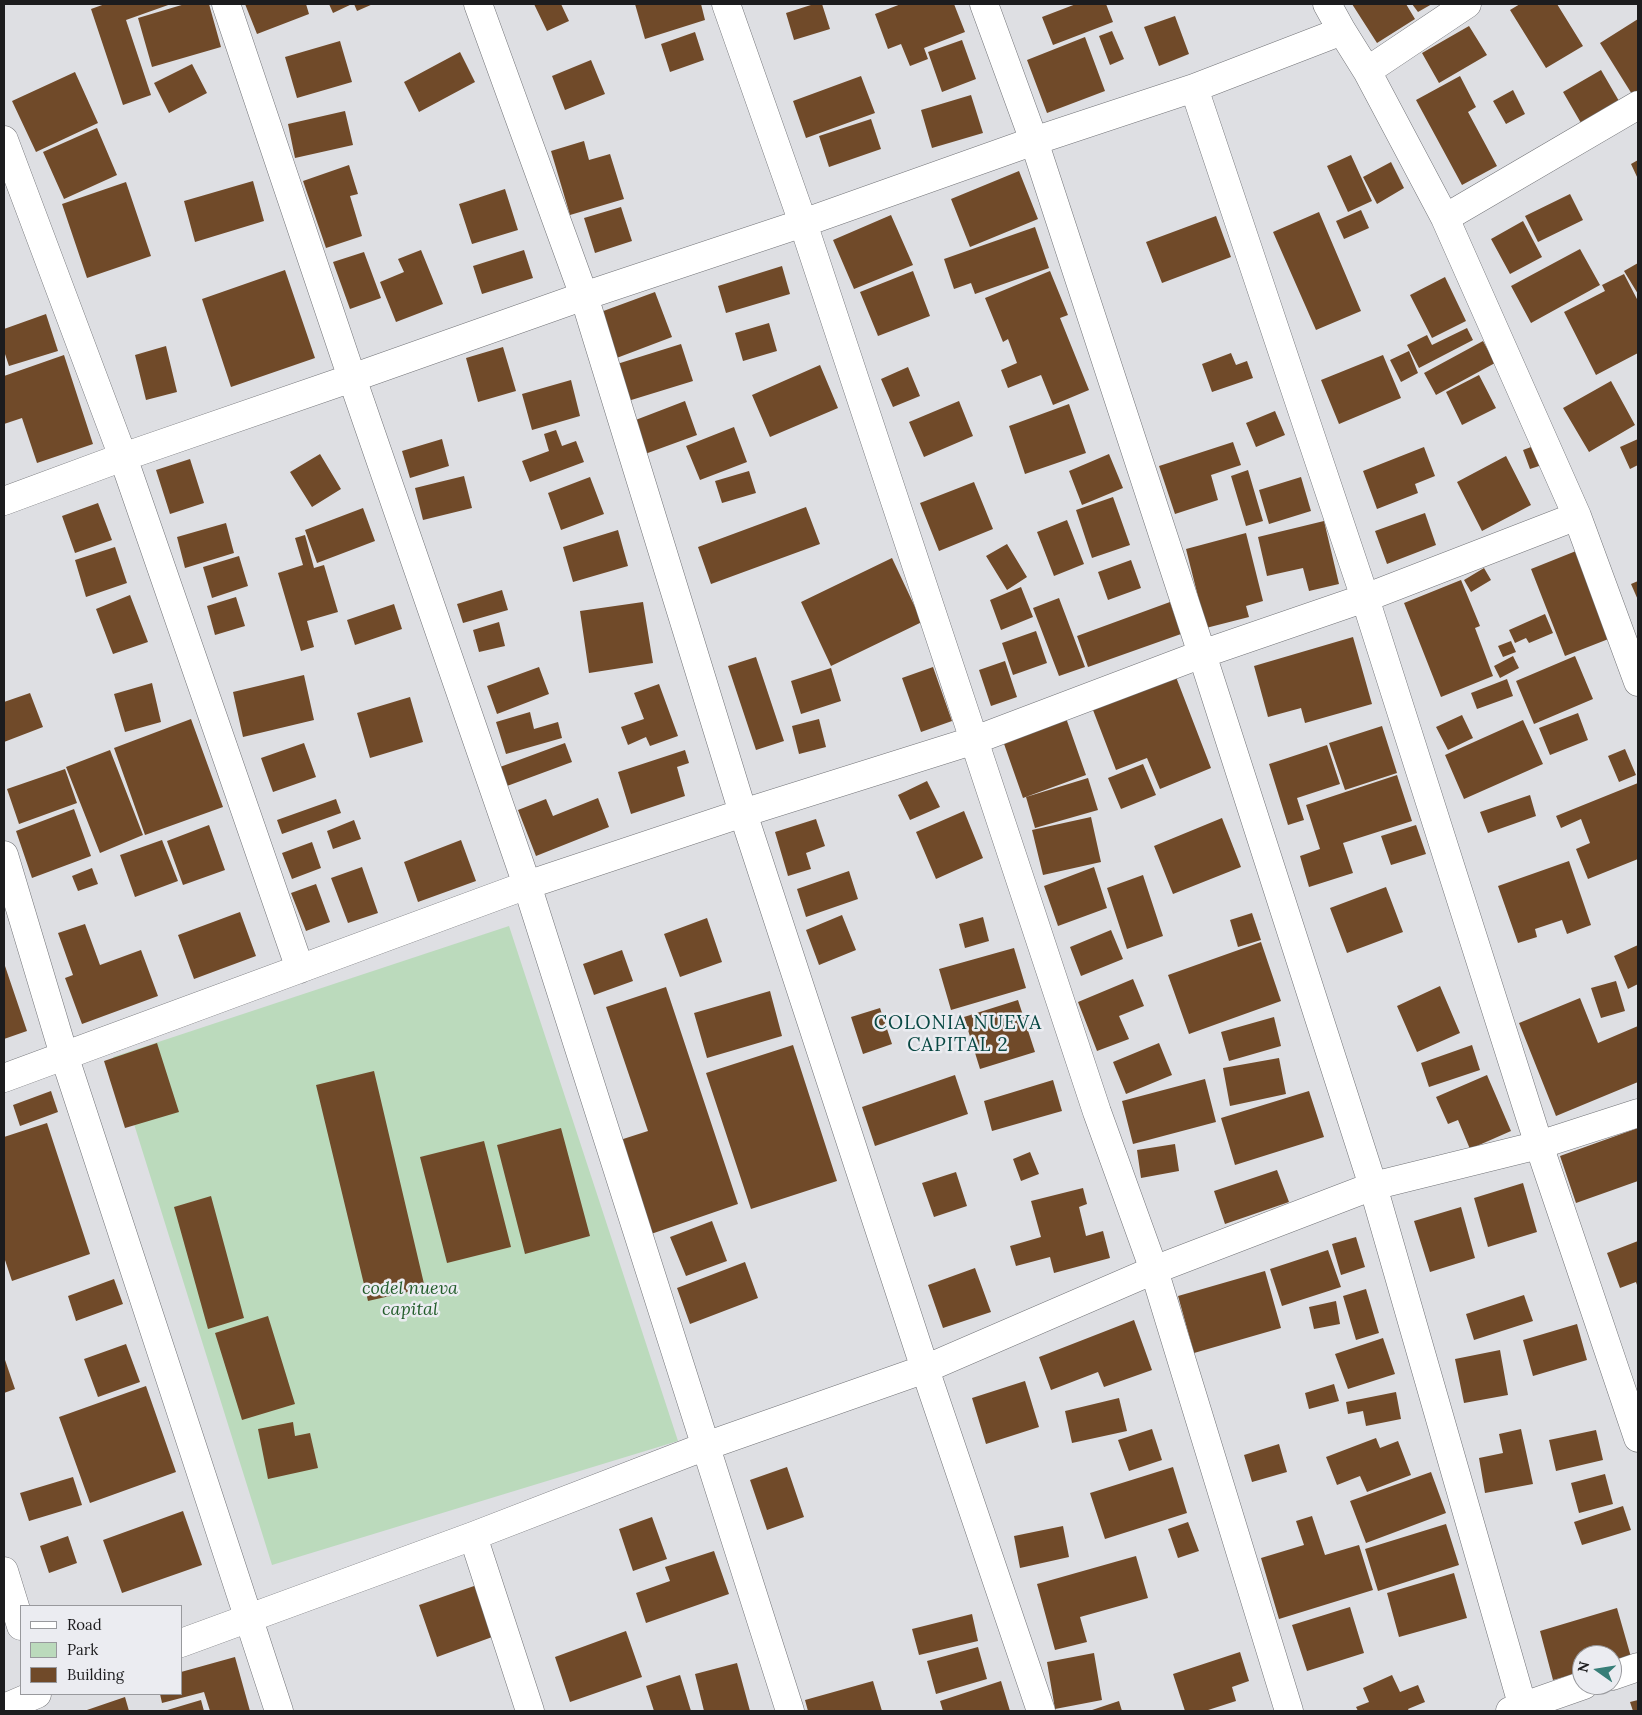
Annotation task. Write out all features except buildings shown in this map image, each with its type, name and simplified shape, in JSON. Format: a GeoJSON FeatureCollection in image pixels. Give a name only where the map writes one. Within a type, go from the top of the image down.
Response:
{"type":"FeatureCollection","features":[{"type":"Feature","properties":{"kind":"street"},"geometry":{"type":"LineString","coordinates":[[226,4],[352,378],[527,886],[790,1711]]}},
{"type":"Feature","properties":{"kind":"street"},"geometry":{"type":"LineString","coordinates":[[478,4],[584,296],[743,813],[925,1369],[1041,1711]]}},
{"type":"Feature","properties":{"kind":"street"},"geometry":{"type":"LineString","coordinates":[[726,4],[803,223],[1097,1112],[1154,1270],[1289,1711]]}},
{"type":"Feature","properties":{"kind":"street"},"geometry":{"type":"LineString","coordinates":[[984,4],[1034,140],[1373,1186],[1519,1710],[1572,1690]]}},
{"type":"Feature","properties":{"kind":"street"},"geometry":{"type":"LineString","coordinates":[[1328,4],[1367,71],[1445,218],[1577,516],[1638,682]]}},
{"type":"Feature","properties":{"kind":"street"},"geometry":{"type":"LineString","coordinates":[[1367,71],[1467,4]]}},
{"type":"Feature","properties":{"kind":"street"},"geometry":{"type":"LineString","coordinates":[[4,501],[122,457],[584,296],[803,223],[1034,140],[1194,88],[1342,31]]}},
{"type":"Feature","properties":{"kind":"street"},"geometry":{"type":"LineString","coordinates":[[1194,88],[1364,598],[1539,1145],[1638,1438]]}},
{"type":"Feature","properties":{"kind":"street"},"geometry":{"type":"LineString","coordinates":[[1445,218],[1638,105]]}},
{"type":"Feature","properties":{"kind":"street"},"geometry":{"type":"LineString","coordinates":[[4,140],[122,457],[300,969]]}},
{"type":"Feature","properties":{"kind":"street"},"geometry":{"type":"LineString","coordinates":[[4,1078],[527,886],[743,813],[975,740],[1202,654],[1364,598],[1577,516]]}},
{"type":"Feature","properties":{"kind":"street"},"geometry":{"type":"LineString","coordinates":[[4,855],[64,1055],[279,1711]]}},
{"type":"Feature","properties":{"kind":"street"},"geometry":{"type":"LineString","coordinates":[[182,1643],[473,1536],[706,1446],[925,1369],[1154,1270],[1373,1186],[1539,1145],[1638,1113]]}},
{"type":"Feature","properties":{"kind":"street"},"geometry":{"type":"LineString","coordinates":[[473,1536],[530,1711]]}},
{"type":"Feature","properties":{"kind":"street"},"geometry":{"type":"LineString","coordinates":[[4,1571],[20,1623]]}},
{"type":"Feature","properties":{"kind":"street"},"geometry":{"type":"LineString","coordinates":[[1622,1673],[1638,1667]]}},
{"type":"Feature","properties":{"kind":"street"},"geometry":{"type":"LineString","coordinates":[[4,1708],[35,1695]]}},
{"type":"Feature","properties":{"kind":"street"},"geometry":{"type":"LineString","coordinates":[[43,1695],[48,1711]]}},
{"type":"Feature","properties":{"kind":"green space","name":"codel nueva capital"},"geometry":{"type":"Polygon","coordinates":[[[509,926],[678,1441],[272,1565],[113,1057],[509,926]]]}},
{"type":"Feature","properties":{"kind":"district","name":"COLONIA NUEVA CAPITAL 2"},"geometry":{"type":"Point","coordinates":[958,1035]}}]}
